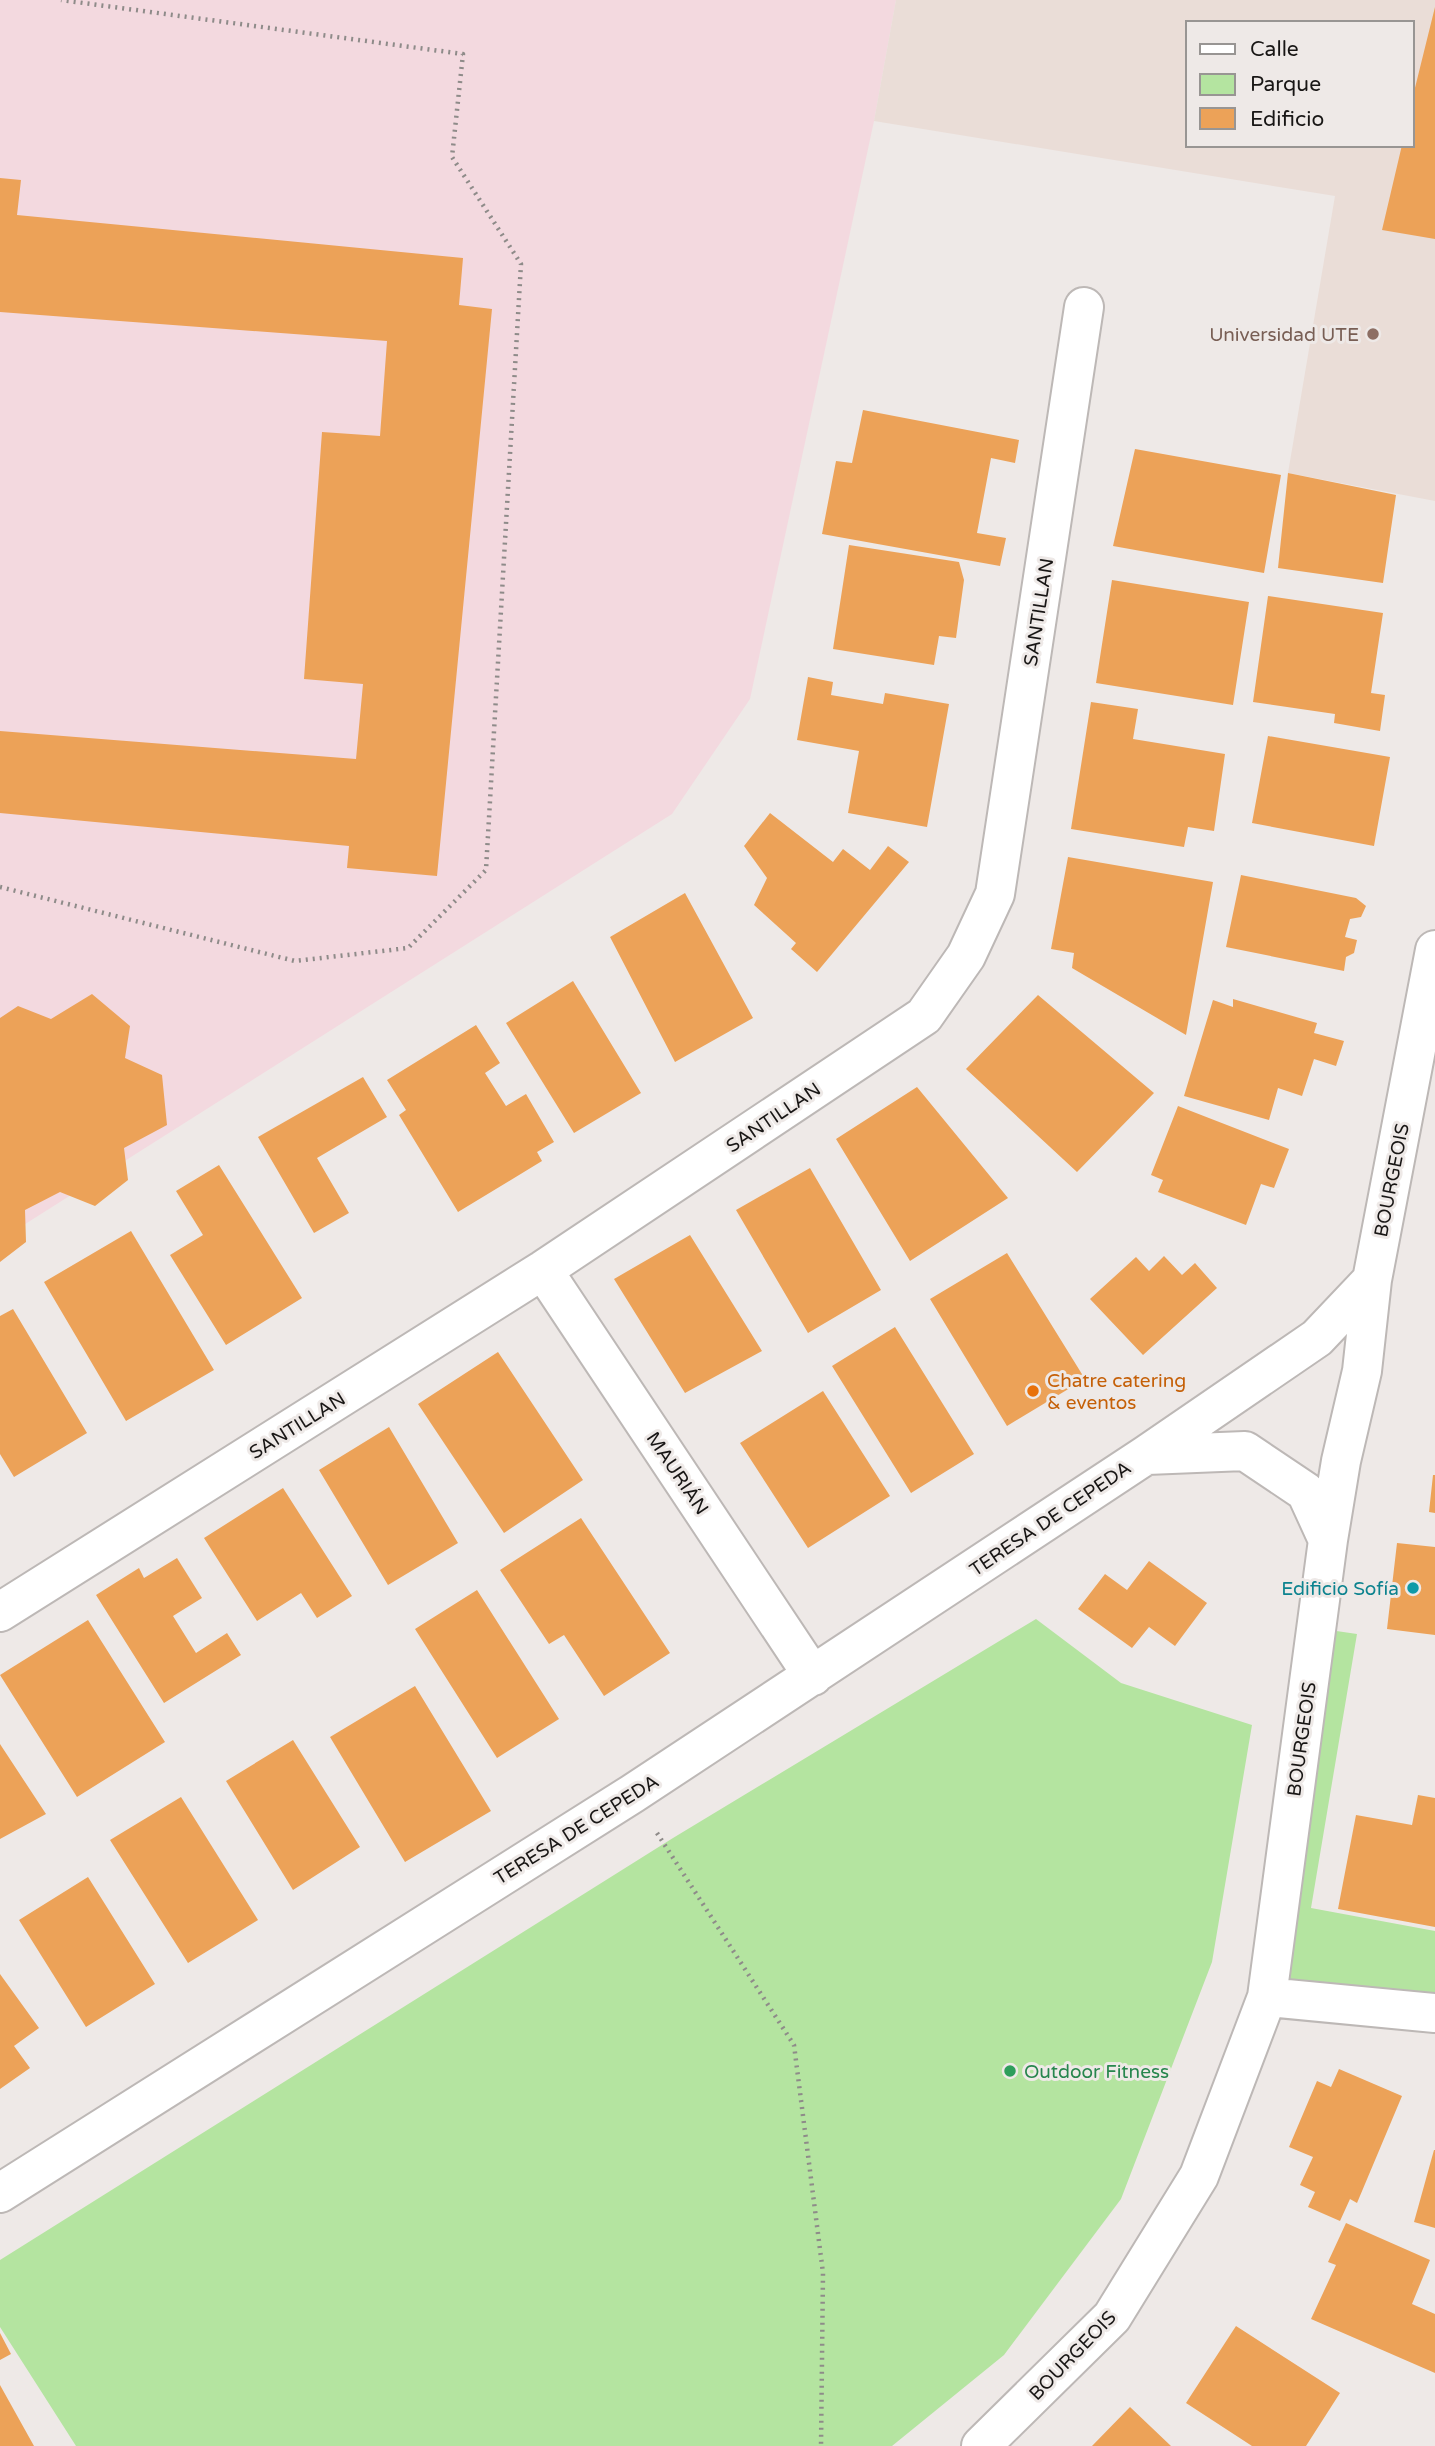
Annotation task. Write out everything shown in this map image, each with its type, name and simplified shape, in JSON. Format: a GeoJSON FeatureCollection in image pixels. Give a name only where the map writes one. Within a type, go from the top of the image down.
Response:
{"type":"FeatureCollection","features":[{"type":"Feature","properties":{"kind":"street","name":"SANTILLAN"},"geometry":{"type":"LineString","coordinates":[[0,1612],[543,1270],[924,1016],[966,957],[995,894],[1084,307]]}},
{"type":"Feature","properties":{"kind":"street","name":"BOURGEOIS"},"geometry":{"type":"LineString","coordinates":[[981,2446],[1112,2317],[1199,2176],[1267,1997],[1328,1540],[1341,1461],[1362,1371],[1372,1280],[1435,950]]}},
{"type":"Feature","properties":{"kind":"street","name":"MAURIÁN"},"geometry":{"type":"LineString","coordinates":[[543,1270],[813,1676]]}},
{"type":"Feature","properties":{"kind":"street","name":"TERESA DE CEPEDA"},"geometry":{"type":"LineString","coordinates":[[0,2193],[632,1794],[1146,1455],[1317,1338],[1372,1280]]}},
{"type":"Feature","properties":{"kind":"street","name":"TERESA DE CEPEDA"},"geometry":{"type":"LineString","coordinates":[[1146,1455],[1245,1451],[1307,1492],[1328,1540]]}},
{"type":"Feature","properties":{"kind":"street"},"geometry":{"type":"LineString","coordinates":[[1267,1997],[1435,2012]]}},
{"type":"Feature","properties":{"kind":"path"},"geometry":{"type":"LineString","coordinates":[[0,887],[295,961],[408,948],[486,870],[521,264],[452,157],[463,54],[61,0]]}},
{"type":"Feature","properties":{"kind":"path"},"geometry":{"type":"LineString","coordinates":[[632,1794],[794,2045],[823,2273],[821,2446]]}},
{"type":"Feature","properties":{"kind":"shaded area"},"geometry":{"type":"Polygon","coordinates":[[[0,0],[896,0],[874,121],[750,699],[672,814],[0,1240],[0,0]]]}},
{"type":"Feature","properties":{"kind":"shaded area","name":"Universidad UTE"},"geometry":{"type":"Polygon","coordinates":[[[896,0],[1435,0],[1435,501],[1288,473],[1335,196],[874,121],[896,0]]]}},
{"type":"Feature","properties":{"kind":"green space"},"geometry":{"type":"Polygon","coordinates":[[[1036,1619],[1121,1683],[1252,1725],[1212,1962],[1121,2199],[1004,2355],[892,2446],[76,2446],[0,2327],[0,2260],[673,1838],[1036,1619]]]}},
{"type":"Feature","properties":{"kind":"green space"},"geometry":{"type":"Polygon","coordinates":[[[1309,1627],[1357,1634],[1311,1908],[1435,1931],[1435,2005],[1277,1990],[1309,1627]]]}},
{"type":"Feature","properties":{"kind":"building"},"geometry":{"type":"Polygon","coordinates":[[[1435,7],[1435,239],[1382,230],[1402,147],[1414,147],[1414,92],[1435,7]]]}},
{"type":"Feature","properties":{"kind":"building"},"geometry":{"type":"Polygon","coordinates":[[[0,178],[21,180],[17,215],[463,258],[459,305],[492,309],[437,876],[347,868],[349,846],[0,813],[0,731],[356,759],[363,684],[304,679],[322,432],[380,436],[387,341],[0,312],[0,178]]]}},
{"type":"Feature","properties":{"kind":"building"},"geometry":{"type":"Polygon","coordinates":[[[863,410],[1019,440],[1015,463],[991,458],[977,533],[1006,538],[1000,566],[822,534],[836,461],[852,463],[863,410]]]}},
{"type":"Feature","properties":{"kind":"building"},"geometry":{"type":"Polygon","coordinates":[[[1135,449],[1281,475],[1264,573],[1113,546],[1135,449]]]}},
{"type":"Feature","properties":{"kind":"building"},"geometry":{"type":"Polygon","coordinates":[[[1288,473],[1396,495],[1383,583],[1278,568],[1288,473]]]}},
{"type":"Feature","properties":{"kind":"building"},"geometry":{"type":"Polygon","coordinates":[[[849,545],[959,562],[964,580],[956,638],[939,636],[934,665],[833,649],[849,545]]]}},
{"type":"Feature","properties":{"kind":"building"},"geometry":{"type":"Polygon","coordinates":[[[1112,580],[1249,602],[1233,705],[1096,683],[1112,580]]]}},
{"type":"Feature","properties":{"kind":"building"},"geometry":{"type":"Polygon","coordinates":[[[1268,596],[1383,613],[1371,693],[1385,695],[1380,731],[1334,723],[1335,714],[1253,702],[1268,596]]]}},
{"type":"Feature","properties":{"kind":"building"},"geometry":{"type":"Polygon","coordinates":[[[808,677],[833,682],[831,695],[883,704],[885,693],[949,704],[927,827],[848,813],[859,751],[797,740],[808,677]]]}},
{"type":"Feature","properties":{"kind":"building"},"geometry":{"type":"Polygon","coordinates":[[[1091,702],[1138,709],[1133,739],[1225,754],[1214,831],[1188,827],[1184,847],[1071,829],[1091,702]]]}},
{"type":"Feature","properties":{"kind":"building"},"geometry":{"type":"Polygon","coordinates":[[[1268,736],[1390,757],[1374,846],[1252,823],[1268,736]]]}},
{"type":"Feature","properties":{"kind":"building"},"geometry":{"type":"Polygon","coordinates":[[[770,813],[833,862],[843,849],[870,870],[888,846],[909,862],[817,972],[791,949],[796,943],[754,905],[767,878],[744,846],[770,813]]]}},
{"type":"Feature","properties":{"kind":"building"},"geometry":{"type":"Polygon","coordinates":[[[1068,857],[1213,882],[1186,1035],[1072,968],[1074,953],[1051,949],[1068,857]]]}},
{"type":"Feature","properties":{"kind":"building"},"geometry":{"type":"Polygon","coordinates":[[[1241,875],[1356,898],[1366,906],[1361,917],[1350,919],[1345,937],[1357,940],[1354,953],[1346,957],[1344,971],[1226,947],[1241,875]]]}},
{"type":"Feature","properties":{"kind":"building"},"geometry":{"type":"Polygon","coordinates":[[[685,893],[753,1018],[675,1062],[610,937],[685,893]]]}},
{"type":"Feature","properties":{"kind":"building"},"geometry":{"type":"Polygon","coordinates":[[[573,981],[641,1093],[574,1133],[506,1023],[573,981]]]}},
{"type":"Feature","properties":{"kind":"building"},"geometry":{"type":"Polygon","coordinates":[[[92,994],[130,1026],[125,1058],[162,1075],[167,1125],[124,1148],[128,1180],[95,1206],[60,1192],[25,1210],[26,1242],[0,1262],[0,1018],[18,1006],[51,1019],[92,994]]]}},
{"type":"Feature","properties":{"kind":"building"},"geometry":{"type":"Polygon","coordinates":[[[1038,995],[1154,1093],[1077,1172],[966,1069],[1038,995]]]}},
{"type":"Feature","properties":{"kind":"building"},"geometry":{"type":"Polygon","coordinates":[[[1233,999],[1317,1023],[1314,1033],[1344,1041],[1336,1066],[1314,1059],[1302,1096],[1278,1088],[1269,1120],[1184,1096],[1213,1000],[1233,1007],[1233,999]]]}},
{"type":"Feature","properties":{"kind":"building"},"geometry":{"type":"Polygon","coordinates":[[[476,1025],[500,1063],[485,1073],[506,1106],[526,1094],[554,1142],[537,1152],[542,1161],[458,1212],[399,1115],[406,1110],[387,1080],[476,1025]]]}},
{"type":"Feature","properties":{"kind":"building"},"geometry":{"type":"Polygon","coordinates":[[[363,1077],[387,1117],[317,1158],[349,1213],[314,1233],[258,1137],[363,1077]]]}},
{"type":"Feature","properties":{"kind":"building"},"geometry":{"type":"Polygon","coordinates":[[[917,1087],[1008,1198],[910,1261],[836,1139],[917,1087]]]}},
{"type":"Feature","properties":{"kind":"building"},"geometry":{"type":"Polygon","coordinates":[[[1178,1106],[1289,1149],[1274,1188],[1261,1184],[1246,1225],[1158,1192],[1163,1180],[1151,1175],[1178,1106]]]}},
{"type":"Feature","properties":{"kind":"building"},"geometry":{"type":"Polygon","coordinates":[[[219,1165],[302,1298],[226,1345],[170,1255],[203,1235],[176,1191],[219,1165]]]}},
{"type":"Feature","properties":{"kind":"building"},"geometry":{"type":"Polygon","coordinates":[[[810,1168],[881,1290],[808,1333],[736,1210],[810,1168]]]}},
{"type":"Feature","properties":{"kind":"building"},"geometry":{"type":"Polygon","coordinates":[[[131,1231],[214,1370],[126,1421],[44,1282],[131,1231]]]}},
{"type":"Feature","properties":{"kind":"building"},"geometry":{"type":"Polygon","coordinates":[[[690,1235],[762,1351],[685,1393],[614,1279],[690,1235]]]}},
{"type":"Feature","properties":{"kind":"building"},"geometry":{"type":"Polygon","coordinates":[[[1007,1253],[1085,1379],[1007,1426],[930,1299],[1007,1253]]]}},
{"type":"Feature","properties":{"kind":"building"},"geometry":{"type":"Polygon","coordinates":[[[1164,1256],[1182,1275],[1195,1263],[1217,1288],[1143,1355],[1090,1299],[1136,1257],[1149,1271],[1164,1256]]]}},
{"type":"Feature","properties":{"kind":"building"},"geometry":{"type":"Polygon","coordinates":[[[13,1309],[87,1433],[14,1477],[0,1454],[0,1316],[13,1309]]]}},
{"type":"Feature","properties":{"kind":"building"},"geometry":{"type":"Polygon","coordinates":[[[895,1327],[974,1454],[911,1493],[832,1366],[895,1327]]]}},
{"type":"Feature","properties":{"kind":"building"},"geometry":{"type":"Polygon","coordinates":[[[498,1352],[583,1480],[504,1533],[418,1404],[498,1352]]]}},
{"type":"Feature","properties":{"kind":"building"},"geometry":{"type":"Polygon","coordinates":[[[823,1391],[890,1496],[808,1548],[740,1443],[823,1391]]]}},
{"type":"Feature","properties":{"kind":"building"},"geometry":{"type":"Polygon","coordinates":[[[389,1427],[458,1543],[388,1585],[319,1470],[389,1427]]]}},
{"type":"Feature","properties":{"kind":"building"},"geometry":{"type":"Polygon","coordinates":[[[1435,1475],[1435,1513],[1429,1512],[1435,1475]]]}},
{"type":"Feature","properties":{"kind":"building"},"geometry":{"type":"Polygon","coordinates":[[[283,1488],[352,1596],[317,1618],[301,1593],[257,1621],[204,1538],[283,1488]]]}},
{"type":"Feature","properties":{"kind":"building"},"geometry":{"type":"Polygon","coordinates":[[[581,1518],[670,1653],[604,1696],[564,1635],[549,1644],[500,1570],[581,1518]]]}},
{"type":"Feature","properties":{"kind":"building","name":"Edificio Sofía"},"geometry":{"type":"Polygon","coordinates":[[[1397,1543],[1435,1547],[1435,1635],[1387,1629],[1397,1543]]]}},
{"type":"Feature","properties":{"kind":"building"},"geometry":{"type":"Polygon","coordinates":[[[177,1558],[202,1598],[173,1616],[196,1653],[227,1633],[241,1655],[164,1703],[96,1595],[139,1568],[144,1578],[177,1558]]]}},
{"type":"Feature","properties":{"kind":"building"},"geometry":{"type":"Polygon","coordinates":[[[1149,1561],[1207,1603],[1175,1646],[1149,1627],[1132,1648],[1078,1609],[1105,1574],[1127,1590],[1149,1561]]]}},
{"type":"Feature","properties":{"kind":"building"},"geometry":{"type":"Polygon","coordinates":[[[477,1590],[559,1719],[497,1758],[415,1629],[477,1590]]]}},
{"type":"Feature","properties":{"kind":"building"},"geometry":{"type":"Polygon","coordinates":[[[88,1620],[165,1742],[77,1797],[0,1675],[88,1620]]]}},
{"type":"Feature","properties":{"kind":"building"},"geometry":{"type":"Polygon","coordinates":[[[415,1686],[491,1811],[405,1862],[330,1737],[415,1686]]]}},
{"type":"Feature","properties":{"kind":"building"},"geometry":{"type":"Polygon","coordinates":[[[293,1740],[360,1847],[293,1890],[226,1781],[293,1740]]]}},
{"type":"Feature","properties":{"kind":"building"},"geometry":{"type":"Polygon","coordinates":[[[0,1744],[46,1814],[0,1839],[0,1744]]]}},
{"type":"Feature","properties":{"kind":"building"},"geometry":{"type":"Polygon","coordinates":[[[1418,1795],[1435,1798],[1435,1927],[1338,1909],[1356,1815],[1412,1825],[1418,1795]]]}},
{"type":"Feature","properties":{"kind":"building"},"geometry":{"type":"Polygon","coordinates":[[[181,1797],[258,1920],[188,1963],[110,1840],[181,1797]]]}},
{"type":"Feature","properties":{"kind":"building"},"geometry":{"type":"Polygon","coordinates":[[[88,1877],[155,1984],[86,2027],[19,1920],[88,1877]]]}},
{"type":"Feature","properties":{"kind":"building"},"geometry":{"type":"Polygon","coordinates":[[[0,1974],[39,2028],[14,2046],[30,2068],[0,2089],[0,1974]]]}},
{"type":"Feature","properties":{"kind":"building"},"geometry":{"type":"Polygon","coordinates":[[[1339,2069],[1402,2096],[1357,2203],[1350,2199],[1340,2221],[1308,2207],[1315,2192],[1300,2185],[1313,2157],[1289,2147],[1317,2081],[1331,2087],[1339,2069]]]}},
{"type":"Feature","properties":{"kind":"building"},"geometry":{"type":"Polygon","coordinates":[[[1435,2150],[1435,2228],[1414,2222],[1435,2150]]]}},
{"type":"Feature","properties":{"kind":"building"},"geometry":{"type":"Polygon","coordinates":[[[1346,2223],[1430,2260],[1412,2304],[1435,2314],[1435,2373],[1311,2319],[1336,2265],[1328,2262],[1346,2223]]]}},
{"type":"Feature","properties":{"kind":"building"},"geometry":{"type":"Polygon","coordinates":[[[1236,2326],[1340,2393],[1306,2446],[1252,2446],[1186,2403],[1236,2326]]]}},
{"type":"Feature","properties":{"kind":"building"},"geometry":{"type":"Polygon","coordinates":[[[0,2333],[11,2354],[0,2360],[0,2333]]]}},
{"type":"Feature","properties":{"kind":"building"},"geometry":{"type":"Polygon","coordinates":[[[0,2385],[34,2446],[0,2446],[0,2385]]]}},
{"type":"Feature","properties":{"kind":"building"},"geometry":{"type":"Polygon","coordinates":[[[1130,2407],[1171,2446],[1092,2446],[1130,2407]]]}},
{"type":"Feature","properties":{"kind":"place","name":"Universidad UTE"},"geometry":{"type":"Point","coordinates":[1373,334]}},
{"type":"Feature","properties":{"kind":"place","name":"Chatre catering & eventos"},"geometry":{"type":"Point","coordinates":[1033,1391]}},
{"type":"Feature","properties":{"kind":"place","name":"Edificio Sofía"},"geometry":{"type":"Point","coordinates":[1413,1588]}},
{"type":"Feature","properties":{"kind":"place","name":"Outdoor Fitness"},"geometry":{"type":"Point","coordinates":[1010,2071]}}]}
